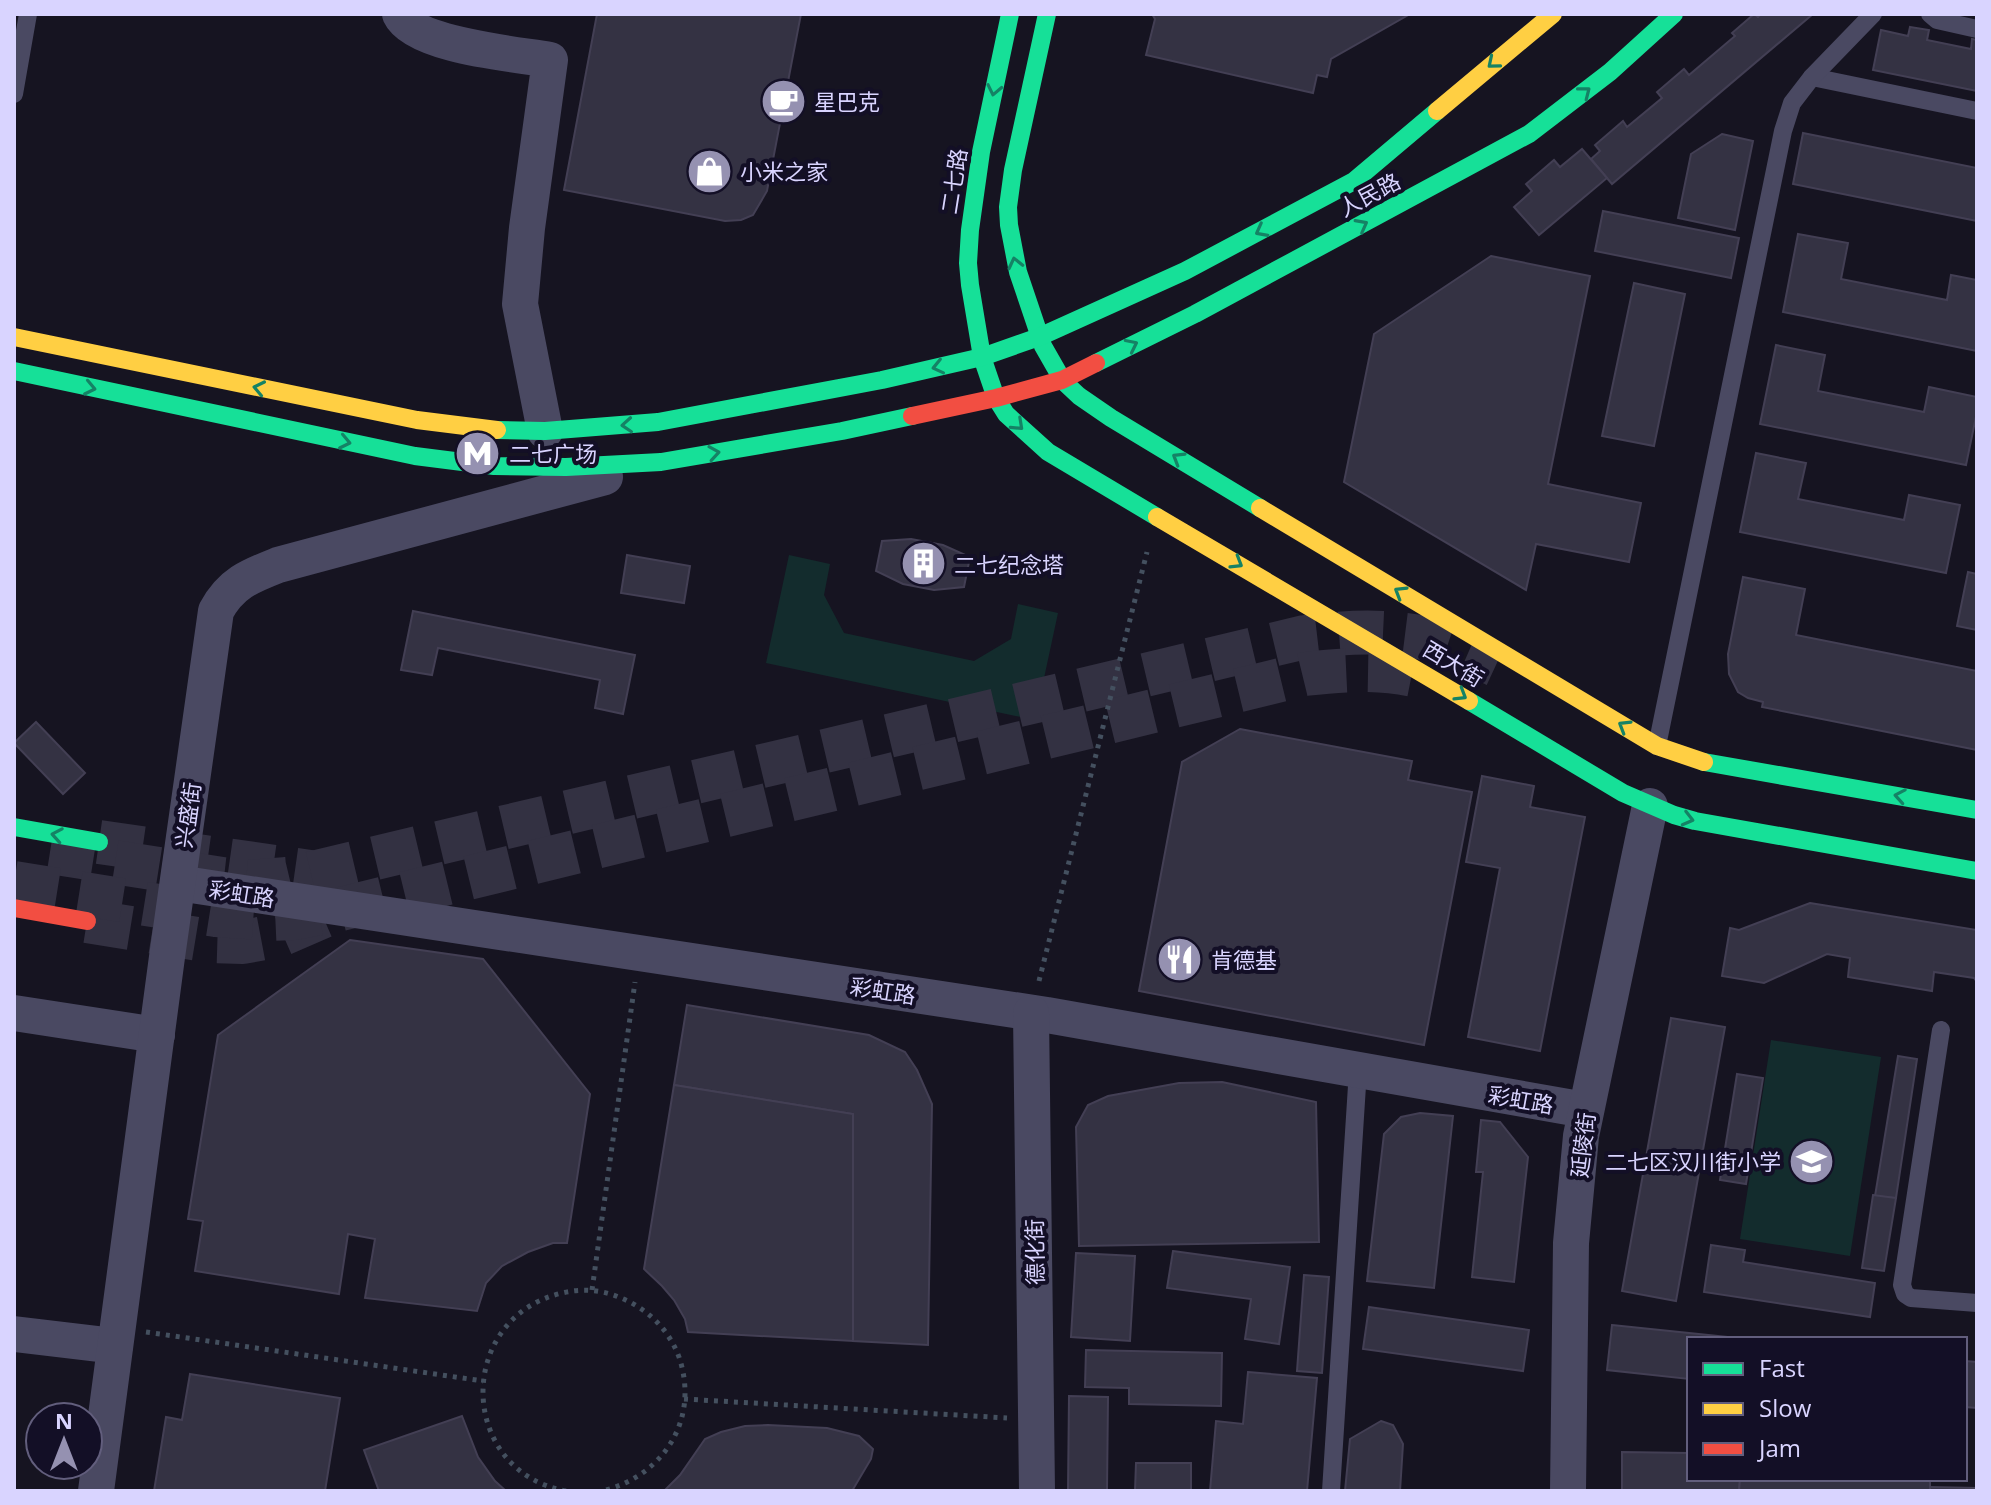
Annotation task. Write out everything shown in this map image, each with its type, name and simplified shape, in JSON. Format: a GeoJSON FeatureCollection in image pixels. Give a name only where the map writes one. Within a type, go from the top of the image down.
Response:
{"type":"FeatureCollection","features":[{"type":"Feature","properties":{"kind":"main road","name":"二七路"},"geometry":{"type":"LineString","coordinates":[[982,357],[970,285],[970,230],[981,152],[1010,14]]}},
{"type":"Feature","properties":{"kind":"main road"},"geometry":{"type":"LineString","coordinates":[[1039,337],[1020,282],[1008,208],[1047,14]]}},
{"type":"Feature","properties":{"kind":"main road","name":"人民路"},"geometry":{"type":"LineString","coordinates":[[14,337],[417,420],[495,430],[545,431],[658,422],[882,380],[982,357],[1039,337],[1185,271],[1354,181],[1553,14]]}},
{"type":"Feature","properties":{"kind":"main road","name":"人民路"},"geometry":{"type":"LineString","coordinates":[[14,371],[415,456],[494,466],[566,467],[661,462],[842,431],[996,398],[1062,380],[1195,314],[1529,134],[1610,72],[1674,14]]}},
{"type":"Feature","properties":{"kind":"main road","name":"西大街"},"geometry":{"type":"LineString","coordinates":[[1039,337],[1062,380],[1111,418],[1657,746],[1695,760],[1977,810]]}},
{"type":"Feature","properties":{"kind":"main road","name":"西大街"},"geometry":{"type":"LineString","coordinates":[[982,357],[996,398],[1006,414],[1048,452],[1623,793],[1695,821],[1977,871]]}},
{"type":"Feature","properties":{"kind":"main road"},"geometry":{"type":"LineString","coordinates":[[14,827],[99,842]]}},
{"type":"Feature","properties":{"kind":"main road"},"geometry":{"type":"LineString","coordinates":[[14,908],[87,921]]}},
{"type":"Feature","properties":{"kind":"street"},"geometry":{"type":"LineString","coordinates":[[400,14],[405,23],[455,45],[550,60],[520,304],[545,431]]}},
{"type":"Feature","properties":{"kind":"street","name":"兴盛街"},"geometry":{"type":"LineString","coordinates":[[96,1491],[216,611],[236,585],[278,565],[661,462]]}},
{"type":"Feature","properties":{"kind":"street","name":"延陵街"},"geometry":{"type":"LineString","coordinates":[[1568,1491],[1571,1243],[1581,1136],[1650,806]]}},
{"type":"Feature","properties":{"kind":"street","name":"彩虹路"},"geometry":{"type":"LineString","coordinates":[[178,883],[1031,1013],[1585,1110]]}},
{"type":"Feature","properties":{"kind":"street"},"geometry":{"type":"LineString","coordinates":[[14,1013],[157,1035]]}},
{"type":"Feature","properties":{"kind":"street","name":"德化街"},"geometry":{"type":"LineString","coordinates":[[1031,1013],[1037,1491]]}},
{"type":"Feature","properties":{"kind":"street"},"geometry":{"type":"LineString","coordinates":[[14,1334],[117,1337]]}},
{"type":"Feature","properties":{"kind":"lane"},"geometry":{"type":"LineString","coordinates":[[14,94],[28,14]]}},
{"type":"Feature","properties":{"kind":"lane"},"geometry":{"type":"LineString","coordinates":[[1657,746],[1783,131],[1792,103],[1812,77],[1873,14]]}},
{"type":"Feature","properties":{"kind":"lane"},"geometry":{"type":"LineString","coordinates":[[1930,14],[1937,20],[1977,29]]}},
{"type":"Feature","properties":{"kind":"lane"},"geometry":{"type":"LineString","coordinates":[[1812,77],[1977,111]]}},
{"type":"Feature","properties":{"kind":"lane"},"geometry":{"type":"LineString","coordinates":[[1941,1030],[1902,1285],[1905,1294],[1911,1298],[1977,1303]]}},
{"type":"Feature","properties":{"kind":"lane"},"geometry":{"type":"LineString","coordinates":[[1331,1491],[1358,1070]]}},
{"type":"Feature","properties":{"kind":"path"},"geometry":{"type":"LineString","coordinates":[[1031,1013],[1157,515]]}},
{"type":"Feature","properties":{"kind":"path"},"geometry":{"type":"LineString","coordinates":[[592,1290],[639,953]]}},
{"type":"Feature","properties":{"kind":"path"},"geometry":{"type":"LineString","coordinates":[[566,1491],[536,1481],[518,1470],[503,1454],[485,1417],[483,1381],[489,1354],[513,1318],[530,1305],[550,1296],[592,1290],[613,1294],[632,1303],[665,1330],[676,1348],[685,1389],[684,1410],[668,1449],[637,1478],[602,1491]]}},
{"type":"Feature","properties":{"kind":"path"},"geometry":{"type":"LineString","coordinates":[[117,1337],[483,1381]]}},
{"type":"Feature","properties":{"kind":"path"},"geometry":{"type":"LineString","coordinates":[[684,1399],[1037,1420]]}},
{"type":"Feature","properties":{"kind":"green space"},"geometry":{"type":"Polygon","coordinates":[[[789,555],[830,564],[824,595],[844,633],[974,661],[1011,639],[1018,604],[1058,613],[1035,720],[766,663],[789,555]]]}},
{"type":"Feature","properties":{"kind":"green space"},"geometry":{"type":"Polygon","coordinates":[[[1771,1040],[1881,1057],[1850,1256],[1740,1239],[1771,1040]]]}},
{"type":"Feature","properties":{"kind":"building"},"geometry":{"type":"Polygon","coordinates":[[[597,14],[801,14],[767,191],[753,215],[725,221],[564,190],[597,14]]]}},
{"type":"Feature","properties":{"kind":"building"},"geometry":{"type":"Polygon","coordinates":[[[1152,14],[1410,14],[1331,59],[1327,77],[1317,75],[1313,93],[1146,55],[1155,19],[1152,14]]]}},
{"type":"Feature","properties":{"kind":"building"},"geometry":{"type":"Polygon","coordinates":[[[1754,14],[1758,17],[1761,14],[1813,14],[1612,184],[1591,159],[1600,151],[1595,145],[1623,121],[1627,127],[1662,98],[1657,92],[1684,69],[1689,75],[1735,36],[1732,33],[1754,14]]]}},
{"type":"Feature","properties":{"kind":"building"},"geometry":{"type":"Polygon","coordinates":[[[1910,27],[1929,30],[1927,40],[1971,49],[1972,39],[1977,40],[1977,91],[1873,70],[1881,30],[1908,36],[1910,27]]]}},
{"type":"Feature","properties":{"kind":"building"},"geometry":{"type":"Polygon","coordinates":[[[1803,133],[1977,168],[1977,221],[1793,184],[1803,133]]]}},
{"type":"Feature","properties":{"kind":"building"},"geometry":{"type":"Polygon","coordinates":[[[1722,134],[1753,141],[1735,230],[1678,218],[1691,154],[1722,134]]]}},
{"type":"Feature","properties":{"kind":"building"},"geometry":{"type":"Polygon","coordinates":[[[1582,149],[1607,178],[1539,235],[1514,207],[1532,191],[1526,184],[1554,160],[1560,167],[1582,149]]]}},
{"type":"Feature","properties":{"kind":"building"},"geometry":{"type":"Polygon","coordinates":[[[1603,211],[1739,238],[1731,278],[1595,251],[1603,211]]]}},
{"type":"Feature","properties":{"kind":"building"},"geometry":{"type":"Polygon","coordinates":[[[1798,234],[1848,243],[1841,279],[1947,300],[1951,275],[1977,280],[1977,351],[1783,312],[1798,234]]]}},
{"type":"Feature","properties":{"kind":"building"},"geometry":{"type":"Polygon","coordinates":[[[1491,256],[1590,276],[1548,484],[1641,503],[1629,562],[1536,544],[1526,590],[1344,482],[1374,334],[1491,256]]]}},
{"type":"Feature","properties":{"kind":"building"},"geometry":{"type":"Polygon","coordinates":[[[1634,283],[1685,294],[1654,446],[1602,436],[1634,283]]]}},
{"type":"Feature","properties":{"kind":"building"},"geometry":{"type":"Polygon","coordinates":[[[1776,345],[1825,355],[1818,391],[1924,412],[1929,387],[1977,397],[1966,465],[1760,424],[1776,345]]]}},
{"type":"Feature","properties":{"kind":"building"},"geometry":{"type":"Polygon","coordinates":[[[1756,453],[1806,463],[1798,499],[1904,520],[1909,495],[1960,505],[1946,573],[1740,532],[1756,453]]]}},
{"type":"Feature","properties":{"kind":"building","name":"二七纪念塔"},"geometry":{"type":"Polygon","coordinates":[[[911,539],[943,545],[970,557],[964,587],[934,590],[903,584],[876,571],[882,541],[911,539]]]}},
{"type":"Feature","properties":{"kind":"building"},"geometry":{"type":"Polygon","coordinates":[[[627,555],[690,566],[684,603],[621,593],[627,555]]]}},
{"type":"Feature","properties":{"kind":"building"},"geometry":{"type":"Polygon","coordinates":[[[1968,572],[1977,574],[1977,630],[1957,626],[1968,572]]]}},
{"type":"Feature","properties":{"kind":"building"},"geometry":{"type":"Polygon","coordinates":[[[1743,577],[1805,589],[1796,635],[1977,671],[1977,750],[1762,707],[1763,702],[1738,692],[1729,674],[1728,654],[1743,577]]]}},
{"type":"Feature","properties":{"kind":"building"},"geometry":{"type":"Polygon","coordinates":[[[413,611],[635,655],[623,714],[595,708],[600,680],[438,648],[432,675],[401,670],[413,611]]]}},
{"type":"Feature","properties":{"kind":"building"},"geometry":{"type":"Polygon","coordinates":[[[36,722],[85,773],[63,794],[14,743],[36,722]]]}},
{"type":"Feature","properties":{"kind":"building"},"geometry":{"type":"Polygon","coordinates":[[[1240,729],[1412,761],[1408,780],[1472,792],[1424,1045],[1139,991],[1182,762],[1240,729]]]}},
{"type":"Feature","properties":{"kind":"building"},"geometry":{"type":"Polygon","coordinates":[[[1482,776],[1534,786],[1530,807],[1585,817],[1540,1051],[1468,1037],[1500,868],[1466,862],[1482,776]]]}},
{"type":"Feature","properties":{"kind":"building"},"geometry":{"type":"Polygon","coordinates":[[[1810,903],[1977,930],[1977,982],[1974,978],[1934,972],[1932,991],[1848,977],[1850,958],[1827,954],[1764,983],[1722,976],[1730,928],[1739,930],[1810,903]]]}},
{"type":"Feature","properties":{"kind":"building"},"geometry":{"type":"Polygon","coordinates":[[[350,940],[483,959],[590,1094],[567,1243],[553,1243],[502,1266],[486,1283],[477,1311],[365,1298],[375,1239],[348,1234],[339,1294],[195,1271],[203,1221],[188,1219],[218,1035],[350,940]]]}},
{"type":"Feature","properties":{"kind":"building"},"geometry":{"type":"Polygon","coordinates":[[[687,1005],[869,1035],[905,1052],[932,1104],[928,1345],[853,1341],[853,1114],[674,1085],[687,1005]]]}},
{"type":"Feature","properties":{"kind":"building"},"geometry":{"type":"Polygon","coordinates":[[[1671,1018],[1725,1027],[1676,1301],[1622,1291],[1671,1018]]]}},
{"type":"Feature","properties":{"kind":"building"},"geometry":{"type":"Polygon","coordinates":[[[1898,1056],[1917,1059],[1896,1198],[1875,1196],[1898,1056]]]}},
{"type":"Feature","properties":{"kind":"building"},"geometry":{"type":"Polygon","coordinates":[[[1737,1074],[1763,1078],[1746,1184],[1720,1180],[1737,1074]]]}},
{"type":"Feature","properties":{"kind":"building"},"geometry":{"type":"Polygon","coordinates":[[[1222,1082],[1316,1102],[1319,1242],[1079,1246],[1076,1127],[1088,1105],[1108,1096],[1179,1083],[1222,1082]]]}},
{"type":"Feature","properties":{"kind":"building"},"geometry":{"type":"Polygon","coordinates":[[[674,1085],[853,1114],[853,1341],[688,1332],[685,1319],[674,1300],[644,1269],[674,1085]]]}},
{"type":"Feature","properties":{"kind":"building"},"geometry":{"type":"Polygon","coordinates":[[[1420,1113],[1453,1116],[1434,1288],[1367,1281],[1384,1134],[1401,1117],[1420,1113]]]}},
{"type":"Feature","properties":{"kind":"building"},"geometry":{"type":"Polygon","coordinates":[[[1481,1120],[1500,1122],[1528,1157],[1514,1282],[1472,1277],[1483,1172],[1476,1172],[1481,1120]]]}},
{"type":"Feature","properties":{"kind":"building"},"geometry":{"type":"Polygon","coordinates":[[[1873,1195],[1896,1198],[1884,1271],[1862,1268],[1873,1195]]]}},
{"type":"Feature","properties":{"kind":"building"},"geometry":{"type":"Polygon","coordinates":[[[1711,1245],[1745,1250],[1743,1262],[1875,1283],[1870,1317],[1704,1292],[1711,1245]]]}},
{"type":"Feature","properties":{"kind":"building"},"geometry":{"type":"Polygon","coordinates":[[[1173,1251],[1290,1267],[1279,1344],[1245,1339],[1251,1299],[1167,1288],[1173,1251]]]}},
{"type":"Feature","properties":{"kind":"building"},"geometry":{"type":"Polygon","coordinates":[[[1076,1253],[1135,1256],[1130,1341],[1071,1337],[1076,1253]]]}},
{"type":"Feature","properties":{"kind":"building"},"geometry":{"type":"Polygon","coordinates":[[[1304,1275],[1329,1277],[1322,1373],[1297,1371],[1304,1275]]]}},
{"type":"Feature","properties":{"kind":"building"},"geometry":{"type":"Polygon","coordinates":[[[1369,1307],[1529,1330],[1523,1371],[1363,1349],[1369,1307]]]}},
{"type":"Feature","properties":{"kind":"building"},"geometry":{"type":"Polygon","coordinates":[[[1612,1325],[1728,1337],[1687,1337],[1687,1379],[1607,1370],[1612,1325]]]}},
{"type":"Feature","properties":{"kind":"building"},"geometry":{"type":"Polygon","coordinates":[[[1086,1350],[1222,1353],[1221,1406],[1129,1404],[1129,1388],[1085,1387],[1086,1350]]]}},
{"type":"Feature","properties":{"kind":"building"},"geometry":{"type":"Polygon","coordinates":[[[1967,1361],[1977,1362],[1977,1408],[1967,1407],[1967,1361]]]}},
{"type":"Feature","properties":{"kind":"building"},"geometry":{"type":"Polygon","coordinates":[[[1248,1372],[1317,1378],[1307,1491],[1210,1491],[1216,1421],[1243,1424],[1248,1372]]]}},
{"type":"Feature","properties":{"kind":"building"},"geometry":{"type":"Polygon","coordinates":[[[190,1374],[340,1398],[325,1491],[154,1491],[166,1417],[182,1420],[190,1374]]]}},
{"type":"Feature","properties":{"kind":"building"},"geometry":{"type":"Polygon","coordinates":[[[1069,1396],[1108,1397],[1107,1491],[1068,1491],[1069,1396]]]}},
{"type":"Feature","properties":{"kind":"building"},"geometry":{"type":"Polygon","coordinates":[[[462,1416],[478,1457],[506,1491],[379,1491],[364,1450],[462,1416]]]}},
{"type":"Feature","properties":{"kind":"building"},"geometry":{"type":"Polygon","coordinates":[[[1381,1421],[1393,1425],[1403,1444],[1400,1491],[1345,1491],[1350,1439],[1381,1421]]]}},
{"type":"Feature","properties":{"kind":"building"},"geometry":{"type":"Polygon","coordinates":[[[745,1426],[827,1428],[859,1436],[873,1449],[871,1459],[852,1491],[664,1491],[680,1475],[705,1439],[745,1426]]]}},
{"type":"Feature","properties":{"kind":"building"},"geometry":{"type":"Polygon","coordinates":[[[1622,1452],[1687,1453],[1687,1481],[1740,1481],[1739,1491],[1622,1491],[1622,1452]]]}},
{"type":"Feature","properties":{"kind":"building"},"geometry":{"type":"Polygon","coordinates":[[[1136,1463],[1191,1463],[1191,1491],[1135,1491],[1136,1463]]]}},
{"type":"Feature","properties":{"kind":"building"},"geometry":{"type":"Polygon","coordinates":[[[1740,1481],[1930,1481],[1930,1491],[1739,1491],[1740,1481]]]}},
{"type":"Feature","properties":{"kind":"building"},"geometry":{"type":"Polygon","coordinates":[[[1930,1487],[1977,1488],[1977,1491],[1930,1491],[1930,1487]]]}},
{"type":"Feature","properties":{"kind":"tunnel"},"geometry":{"type":"LineString","coordinates":[[50,852],[222,879],[249,882],[287,879],[1305,637],[1341,633],[1414,636],[1456,647],[1496,665]]}},
{"type":"Feature","properties":{"kind":"tunnel"},"geometry":{"type":"LineString","coordinates":[[14,883],[216,915],[295,918],[1305,674],[1368,670],[1399,672],[1430,679]]}},
{"type":"Feature","properties":{"kind":"tunnel"},"geometry":{"type":"LineString","coordinates":[[99,842],[317,873]]}},
{"type":"Feature","properties":{"kind":"tunnel"},"geometry":{"type":"LineString","coordinates":[[87,921],[210,941],[243,942],[280,935],[337,910]]}},
{"type":"Feature","properties":{"kind":"traffic: fast"},"geometry":{"type":"LineString","coordinates":[[1010,14],[981,152],[970,230],[970,285],[982,357],[996,398],[1006,414],[1048,452],[1157,517]]}},
{"type":"Feature","properties":{"kind":"traffic: fast"},"geometry":{"type":"LineString","coordinates":[[1047,14],[1013,170],[1008,207],[1018,272],[1043,346],[1063,381],[1079,396],[1260,508]]}},
{"type":"Feature","properties":{"kind":"traffic: fast"},"geometry":{"type":"LineString","coordinates":[[1096,363],[1195,314],[1529,134],[1610,72],[1674,14]]}},
{"type":"Feature","properties":{"kind":"traffic: fast"},"geometry":{"type":"LineString","coordinates":[[497,430],[545,431],[658,422],[882,380],[982,357],[1039,337],[1185,271],[1354,181],[1437,111]]}},
{"type":"Feature","properties":{"kind":"traffic: fast"},"geometry":{"type":"LineString","coordinates":[[14,371],[415,456],[494,466],[566,467],[661,462],[912,416]]}},
{"type":"Feature","properties":{"kind":"traffic: fast"},"geometry":{"type":"LineString","coordinates":[[1469,701],[1623,793],[1674,815],[1977,871]]}},
{"type":"Feature","properties":{"kind":"traffic: fast"},"geometry":{"type":"LineString","coordinates":[[1704,762],[1977,810]]}},
{"type":"Feature","properties":{"kind":"traffic: fast"},"geometry":{"type":"LineString","coordinates":[[14,827],[99,842]]}},
{"type":"Feature","properties":{"kind":"traffic: slow"},"geometry":{"type":"LineString","coordinates":[[1437,111],[1553,14]]}},
{"type":"Feature","properties":{"kind":"traffic: slow"},"geometry":{"type":"LineString","coordinates":[[14,337],[417,420],[497,430]]}},
{"type":"Feature","properties":{"kind":"traffic: slow"},"geometry":{"type":"LineString","coordinates":[[1260,508],[1657,746],[1704,762]]}},
{"type":"Feature","properties":{"kind":"traffic: slow"},"geometry":{"type":"LineString","coordinates":[[1157,517],[1469,701]]}},
{"type":"Feature","properties":{"kind":"traffic: jam"},"geometry":{"type":"LineString","coordinates":[[912,416],[1062,380],[1096,363]]}},
{"type":"Feature","properties":{"kind":"traffic: jam"},"geometry":{"type":"LineString","coordinates":[[14,908],[87,921]]}},
{"type":"Feature","properties":{"kind":"place","name":"星巴克"},"geometry":{"type":"Point","coordinates":[783,101]}},
{"type":"Feature","properties":{"kind":"place","name":"小米之家"},"geometry":{"type":"Point","coordinates":[709,171]}},
{"type":"Feature","properties":{"kind":"place","name":"二七广场"},"geometry":{"type":"Point","coordinates":[478,453]}},
{"type":"Feature","properties":{"kind":"place","name":"二七纪念塔"},"geometry":{"type":"Point","coordinates":[923,564]}},
{"type":"Feature","properties":{"kind":"place","name":"肯德基"},"geometry":{"type":"Point","coordinates":[1180,959]}},
{"type":"Feature","properties":{"kind":"place","name":"二七区汉川街小学"},"geometry":{"type":"Point","coordinates":[1812,1161]}}]}
